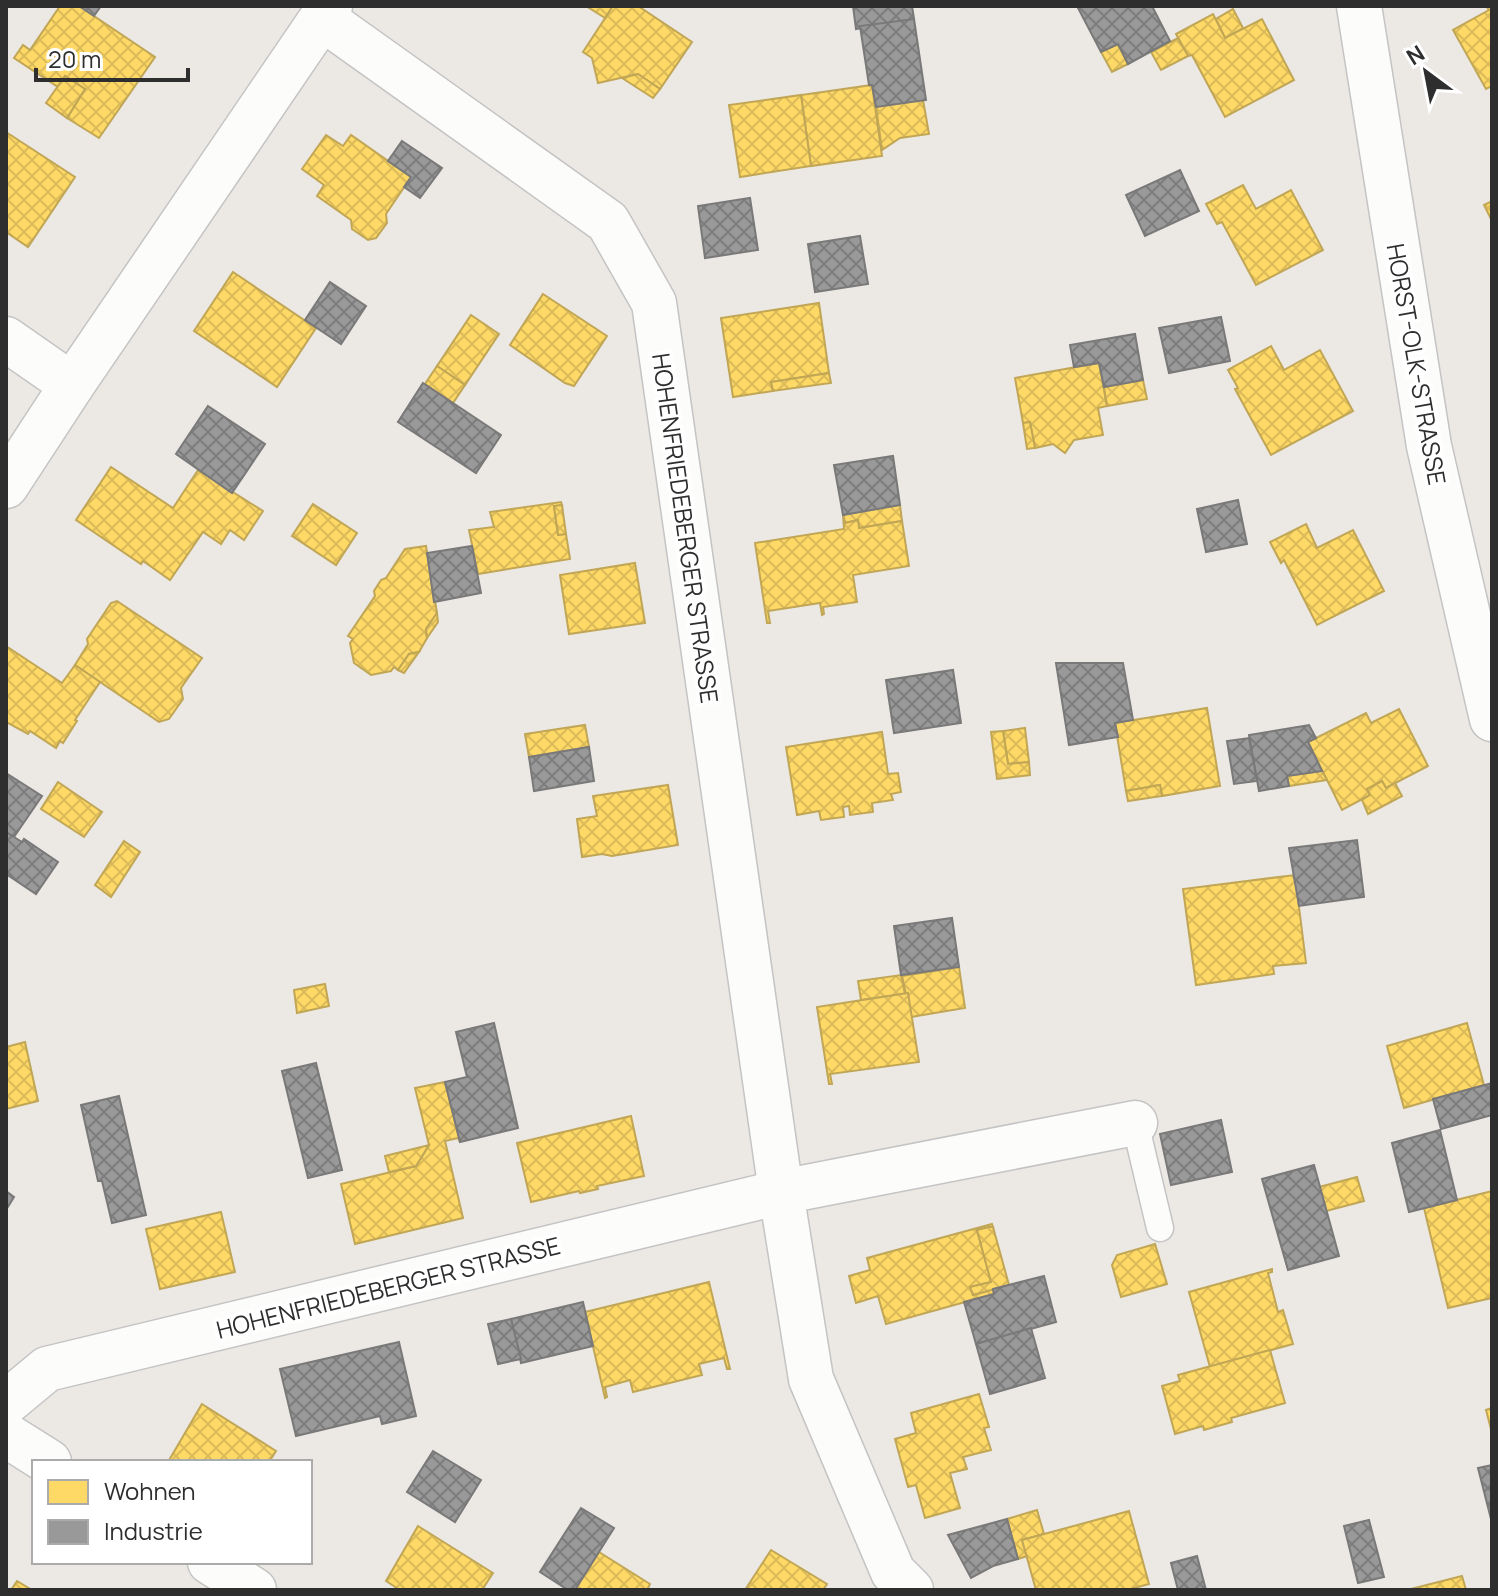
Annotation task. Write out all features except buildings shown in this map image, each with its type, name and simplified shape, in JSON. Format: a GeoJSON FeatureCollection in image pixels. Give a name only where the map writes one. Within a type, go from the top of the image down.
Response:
{"type":"FeatureCollection","features":[{"type":"Feature","properties":{"kind":"street","name":"HORST-OLK-STRASSE"},"geometry":{"type":"LineString","coordinates":[[1359,6],[1429,446],[1489,696]]}},
{"type":"Feature","properties":{"kind":"street","name":"HOHENFRIEDEBERGER STRASSE"},"geometry":{"type":"LineString","coordinates":[[6,486],[326,12],[608,222],[654,303],[781,1192]]}},
{"type":"Feature","properties":{"kind":"street"},"geometry":{"type":"LineString","coordinates":[[6,339],[72,385]]}},
{"type":"Feature","properties":{"kind":"street","name":"HOHENFRIEDEBERGER STRASSE"},"geometry":{"type":"LineString","coordinates":[[6,1403],[47,1369],[781,1192],[1135,1123]]}},
{"type":"Feature","properties":{"kind":"street"},"geometry":{"type":"LineString","coordinates":[[781,1192],[811,1379],[893,1572],[911,1590]]}},
{"type":"Feature","properties":{"kind":"street"},"geometry":{"type":"LineString","coordinates":[[6,1435],[46,1460]]}},
{"type":"Feature","properties":{"kind":"street"},"geometry":{"type":"LineString","coordinates":[[213,1564],[254,1590]]}},
{"type":"Feature","properties":{"kind":"lane"},"geometry":{"type":"LineString","coordinates":[[1135,1123],[1160,1228]]}}]}
